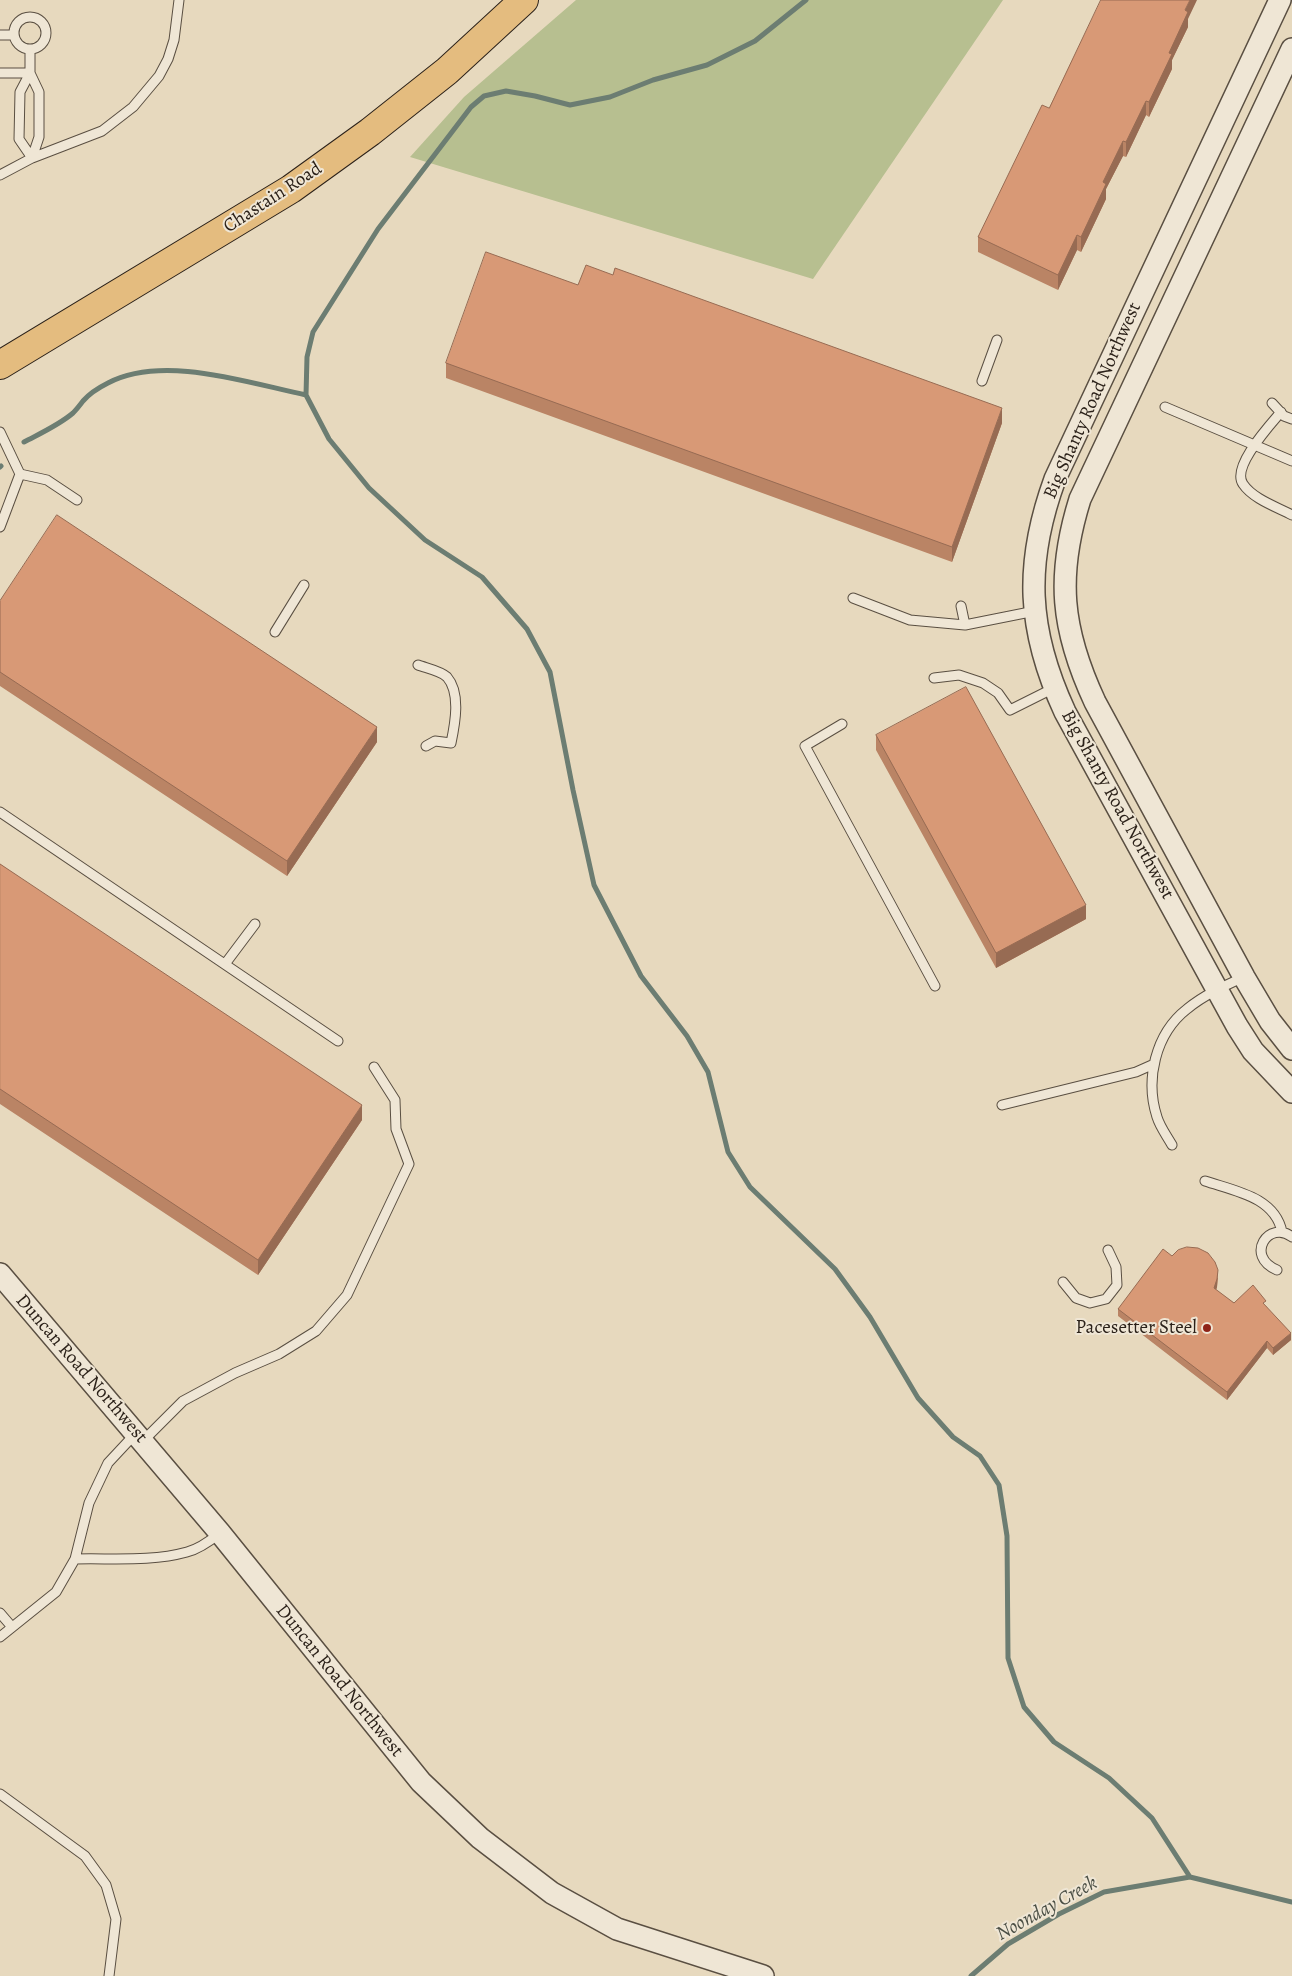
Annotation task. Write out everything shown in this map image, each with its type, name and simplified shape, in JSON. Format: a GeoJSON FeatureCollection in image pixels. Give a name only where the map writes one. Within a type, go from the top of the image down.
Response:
{"type":"FeatureCollection","features":[{"type":"Feature","properties":{"kind":"main road","name":"Chastain Road"},"geometry":{"type":"LineString","coordinates":[[0,365],[291,189],[370,132],[447,71],[524,0]]}},
{"type":"Feature","properties":{"kind":"street","name":"Big Shanty Road Northwest"},"geometry":{"type":"LineString","coordinates":[[1280,0],[1055,480],[1044,510],[1037,541],[1033,593],[1042,651],[1054,688],[1070,720],[1237,1026],[1253,1050],[1292,1092]]}},
{"type":"Feature","properties":{"kind":"street","name":"Big Shanty Road Northwest"},"geometry":{"type":"LineString","coordinates":[[1291,55],[1083,491],[1071,526],[1064,583],[1067,616],[1082,673],[1095,702],[1244,977],[1270,1021],[1292,1049]]}},
{"type":"Feature","properties":{"kind":"street","name":"Duncan Road Northwest"},"geometry":{"type":"LineString","coordinates":[[0,1274],[220,1533],[421,1782],[480,1838],[552,1893],[617,1929],[763,1976]]}},
{"type":"Feature","properties":{"kind":"lane"},"geometry":{"type":"LineString","coordinates":[[0,175],[32,158],[102,131],[133,107],[159,76],[168,59],[174,40],[179,0]]}},
{"type":"Feature","properties":{"kind":"lane"},"geometry":{"type":"LineString","coordinates":[[35,17],[44,24],[47,35],[41,45],[30,49],[19,45],[14,35],[16,25],[23,18],[35,17]]}},
{"type":"Feature","properties":{"kind":"lane"},"geometry":{"type":"LineString","coordinates":[[0,35],[14,35]]}},
{"type":"Feature","properties":{"kind":"lane"},"geometry":{"type":"LineString","coordinates":[[30,49],[30,73],[39,92],[39,137],[32,158]]}},
{"type":"Feature","properties":{"kind":"lane"},"geometry":{"type":"LineString","coordinates":[[0,73],[30,73]]}},
{"type":"Feature","properties":{"kind":"lane"},"geometry":{"type":"LineString","coordinates":[[30,73],[20,92],[19,139],[32,158]]}},
{"type":"Feature","properties":{"kind":"lane"},"geometry":{"type":"LineString","coordinates":[[982,381],[997,340]]}},
{"type":"Feature","properties":{"kind":"lane"},"geometry":{"type":"LineString","coordinates":[[1272,403],[1284,416],[1292,419]]}},
{"type":"Feature","properties":{"kind":"lane"},"geometry":{"type":"LineString","coordinates":[[1165,407],[1292,461]]}},
{"type":"Feature","properties":{"kind":"lane"},"geometry":{"type":"LineString","coordinates":[[1281,412],[1255,444],[1243,466],[1241,473],[1242,483],[1252,493],[1292,515]]}},
{"type":"Feature","properties":{"kind":"lane"},"geometry":{"type":"LineString","coordinates":[[0,432],[20,474],[0,527]]}},
{"type":"Feature","properties":{"kind":"lane"},"geometry":{"type":"LineString","coordinates":[[20,474],[47,480],[77,500]]}},
{"type":"Feature","properties":{"kind":"lane"},"geometry":{"type":"LineString","coordinates":[[274,632],[304,585]]}},
{"type":"Feature","properties":{"kind":"lane"},"geometry":{"type":"LineString","coordinates":[[853,598],[910,620],[965,625],[1035,611]]}},
{"type":"Feature","properties":{"kind":"lane"},"geometry":{"type":"LineString","coordinates":[[961,606],[965,625]]}},
{"type":"Feature","properties":{"kind":"lane"},"geometry":{"type":"LineString","coordinates":[[418,665],[446,676],[453,688],[455,705],[451,743],[434,741],[426,746]]}},
{"type":"Feature","properties":{"kind":"lane"},"geometry":{"type":"LineString","coordinates":[[934,678],[959,675],[983,683],[998,693],[1010,710],[1054,688]]}},
{"type":"Feature","properties":{"kind":"lane"},"geometry":{"type":"LineString","coordinates":[[842,724],[805,746],[935,986]]}},
{"type":"Feature","properties":{"kind":"lane"},"geometry":{"type":"LineString","coordinates":[[0,812],[338,1041]]}},
{"type":"Feature","properties":{"kind":"lane"},"geometry":{"type":"LineString","coordinates":[[225,964],[255,924]]}},
{"type":"Feature","properties":{"kind":"lane"},"geometry":{"type":"LineString","coordinates":[[1172,1145],[1158,1119],[1151,1088],[1154,1064],[1163,1038],[1177,1018],[1196,1002],[1217,989],[1244,977]]}},
{"type":"Feature","properties":{"kind":"lane"},"geometry":{"type":"LineString","coordinates":[[1002,1105],[1136,1072],[1154,1064]]}},
{"type":"Feature","properties":{"kind":"lane"},"geometry":{"type":"LineString","coordinates":[[0,1637],[56,1592],[75,1559],[89,1504],[108,1463],[183,1401],[235,1373],[279,1354],[316,1330],[347,1295],[409,1164],[396,1129],[396,1100],[374,1067]]}},
{"type":"Feature","properties":{"kind":"lane"},"geometry":{"type":"LineString","coordinates":[[1205,1181],[1263,1202],[1273,1211],[1280,1222],[1282,1232]]}},
{"type":"Feature","properties":{"kind":"lane"},"geometry":{"type":"LineString","coordinates":[[1277,1270],[1269,1267],[1263,1261],[1262,1244],[1266,1237],[1274,1233],[1282,1232],[1292,1237]]}},
{"type":"Feature","properties":{"kind":"lane"},"geometry":{"type":"LineString","coordinates":[[1064,1282],[1076,1298],[1090,1303],[1106,1299],[1117,1285],[1116,1267],[1108,1250]]}},
{"type":"Feature","properties":{"kind":"lane"},"geometry":{"type":"LineString","coordinates":[[75,1559],[152,1558],[188,1552],[209,1542],[220,1533]]}},
{"type":"Feature","properties":{"kind":"lane"},"geometry":{"type":"LineString","coordinates":[[0,1613],[12,1627]]}},
{"type":"Feature","properties":{"kind":"lane"},"geometry":{"type":"LineString","coordinates":[[0,1794],[85,1856],[106,1885],[116,1919],[109,1976]]}},
{"type":"Feature","properties":{"kind":"green space"},"geometry":{"type":"Polygon","coordinates":[[[576,0],[1003,0],[813,279],[410,157],[464,97],[576,0]]]}},
{"type":"Feature","properties":{"kind":"building"},"geometry":{"type":"Polygon","coordinates":[[[1101,0],[1190,0],[1185,10],[1188,12],[1169,53],[1172,54],[1149,102],[1146,101],[1126,142],[1123,141],[1103,182],[1106,184],[1081,237],[1077,235],[1058,275],[978,237],[1042,105],[1049,108],[1101,0]]]}},
{"type":"Feature","properties":{"kind":"building"},"geometry":{"type":"Polygon","coordinates":[[[486,252],[578,285],[586,265],[613,275],[615,268],[1002,408],[952,547],[446,363],[486,252]]]}},
{"type":"Feature","properties":{"kind":"building"},"geometry":{"type":"Polygon","coordinates":[[[57,515],[377,727],[287,861],[0,672],[0,601],[57,515]]]}},
{"type":"Feature","properties":{"kind":"building"},"geometry":{"type":"Polygon","coordinates":[[[966,687],[1086,905],[996,953],[876,735],[966,687]]]}},
{"type":"Feature","properties":{"kind":"building"},"geometry":{"type":"Polygon","coordinates":[[[0,864],[362,1105],[258,1260],[0,1089],[0,864]]]}},
{"type":"Feature","properties":{"kind":"building","name":"Pacesetter Steel"},"geometry":{"type":"Polygon","coordinates":[[[1187,1247],[1198,1248],[1208,1253],[1215,1262],[1218,1270],[1214,1288],[1234,1303],[1253,1285],[1266,1301],[1263,1303],[1291,1333],[1273,1348],[1267,1341],[1227,1392],[1118,1309],[1163,1249],[1172,1256],[1178,1250],[1187,1247]]]}},
{"type":"Feature","properties":{"kind":"waterway"},"geometry":{"type":"LineString","coordinates":[[806,0],[755,41],[707,65],[653,80],[610,97],[570,105],[506,91],[484,96],[471,107],[378,229],[313,332],[307,357],[306,395],[329,439],[369,488],[425,540],[482,577],[527,629],[550,672],[594,885],[641,976],[687,1036],[708,1072],[728,1152],[750,1187],[835,1269],[870,1317],[918,1398],[953,1437],[980,1456],[999,1485],[1007,1536],[1008,1658],[1024,1707],[1054,1742],[1109,1778],[1152,1818],[1190,1877]]}},
{"type":"Feature","properties":{"kind":"waterway"},"geometry":{"type":"LineString","coordinates":[[24,442],[50,429],[68,417],[91,393],[108,383],[130,375],[154,371],[180,371],[232,378],[306,395]]}},
{"type":"Feature","properties":{"kind":"waterway","name":"Noonday Creek"},"geometry":{"type":"LineString","coordinates":[[971,1976],[1008,1944],[1059,1914],[1104,1892],[1190,1877],[1292,1902]]}},
{"type":"Feature","properties":{"kind":"place","name":"Pacesetter Steel"},"geometry":{"type":"Point","coordinates":[1207,1328]}}]}
